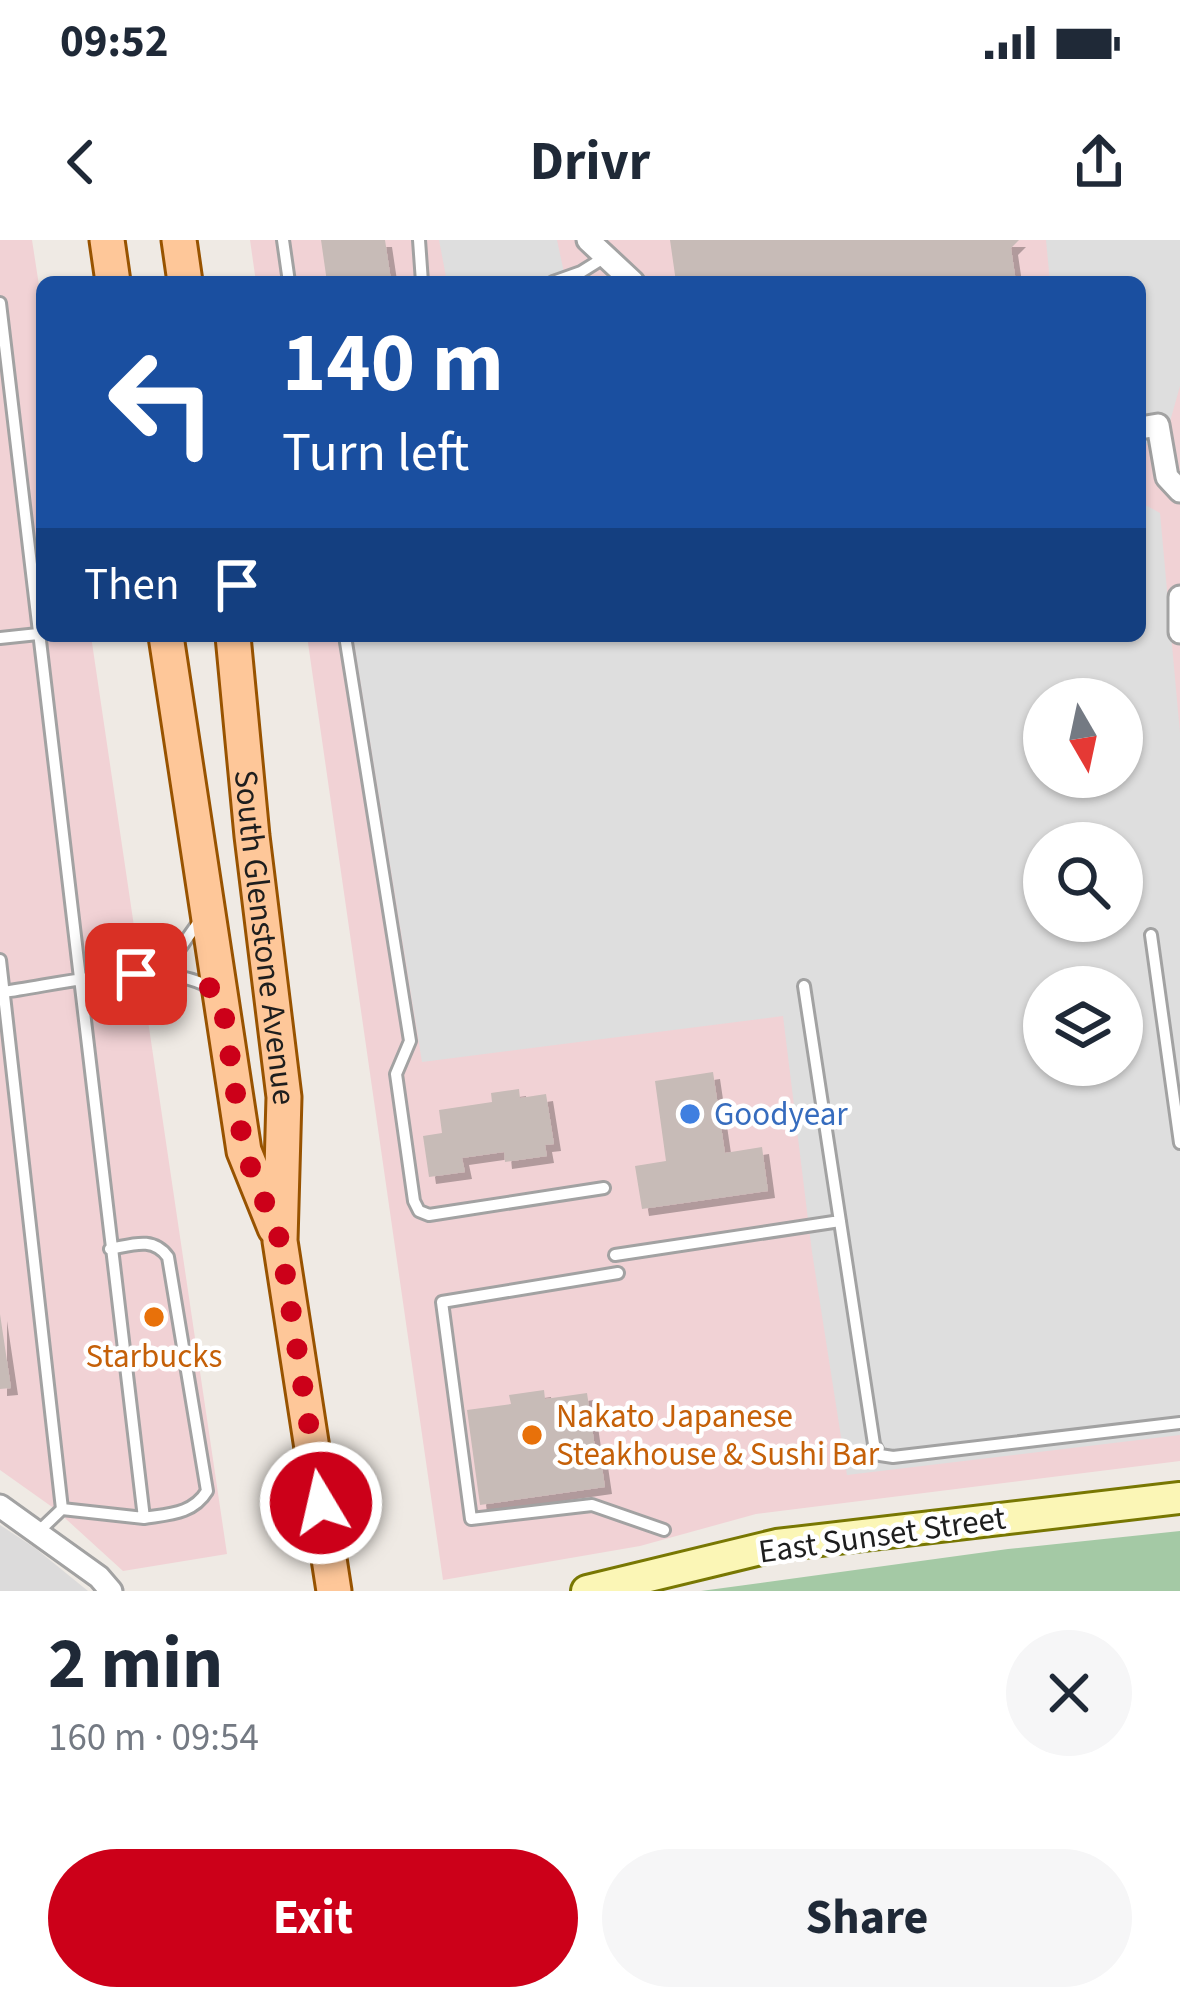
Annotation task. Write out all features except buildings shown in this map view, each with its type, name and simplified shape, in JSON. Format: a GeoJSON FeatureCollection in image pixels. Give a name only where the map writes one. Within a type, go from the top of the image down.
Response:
{"type":"FeatureCollection","features":[{"type":"Feature","properties":{"kind":"main road"},"geometry":{"type":"LineString","coordinates":[[107,240],[112,276]]}},
{"type":"Feature","properties":{"kind":"main road"},"geometry":{"type":"LineString","coordinates":[[179,240],[184,276]]}},
{"type":"Feature","properties":{"kind":"main road","name":"South Glenstone Avenue"},"geometry":{"type":"LineString","coordinates":[[167,642],[244,1151],[280,1240]]}},
{"type":"Feature","properties":{"kind":"main road","name":"South Glenstone Avenue"},"geometry":{"type":"LineString","coordinates":[[234,642],[284,1097],[280,1240],[334,1591]]}},
{"type":"Feature","properties":{"kind":"main road","name":"East Sunset Street"},"geometry":{"type":"LineString","coordinates":[[587,1591],[778,1545],[1180,1498]]}},
{"type":"Feature","properties":{"kind":"street"},"geometry":{"type":"LineString","coordinates":[[588,240],[626,276]]}},
{"type":"Feature","properties":{"kind":"street"},"geometry":{"type":"LineString","coordinates":[[1146,427],[1158,425],[1167,477],[1180,491]]}},
{"type":"Feature","properties":{"kind":"street"},"geometry":{"type":"LineString","coordinates":[[1180,598],[1180,632]]}},
{"type":"Feature","properties":{"kind":"street"},"geometry":{"type":"LineString","coordinates":[[0,1505],[111,1591]]}},
{"type":"Feature","properties":{"kind":"lane"},"geometry":{"type":"LineString","coordinates":[[283,240],[288,276]]}},
{"type":"Feature","properties":{"kind":"lane"},"geometry":{"type":"LineString","coordinates":[[418,240],[421,276]]}},
{"type":"Feature","properties":{"kind":"lane"},"geometry":{"type":"LineString","coordinates":[[570,276],[605,257]]}},
{"type":"Feature","properties":{"kind":"lane"},"geometry":{"type":"LineString","coordinates":[[0,303],[36,617]]}},
{"type":"Feature","properties":{"kind":"lane"},"geometry":{"type":"LineString","coordinates":[[0,638],[36,634]]}},
{"type":"Feature","properties":{"kind":"lane"},"geometry":{"type":"LineString","coordinates":[[39,642],[144,1518]]}},
{"type":"Feature","properties":{"kind":"lane"},"geometry":{"type":"LineString","coordinates":[[346,642],[410,1041],[396,1074],[414,1201],[419,1211],[429,1215],[604,1188]]}},
{"type":"Feature","properties":{"kind":"lane"},"geometry":{"type":"LineString","coordinates":[[136,974],[174,957],[207,909]]}},
{"type":"Feature","properties":{"kind":"lane"},"geometry":{"type":"LineString","coordinates":[[1150,935],[1180,1143]]}},
{"type":"Feature","properties":{"kind":"lane"},"geometry":{"type":"LineString","coordinates":[[0,960],[62,1509]]}},
{"type":"Feature","properties":{"kind":"lane"},"geometry":{"type":"LineString","coordinates":[[3,992],[136,974],[177,974],[221,994]]}},
{"type":"Feature","properties":{"kind":"lane"},"geometry":{"type":"LineString","coordinates":[[805,986],[874,1444],[880,1455],[1180,1423]]}},
{"type":"Feature","properties":{"kind":"lane"},"geometry":{"type":"LineString","coordinates":[[615,1255],[840,1221]]}},
{"type":"Feature","properties":{"kind":"lane"},"geometry":{"type":"LineString","coordinates":[[62,1509],[144,1518],[184,1512],[200,1503],[207,1491],[168,1257],[160,1246],[148,1242],[110,1249]]}},
{"type":"Feature","properties":{"kind":"lane"},"geometry":{"type":"LineString","coordinates":[[618,1274],[442,1302],[472,1519],[592,1504],[664,1530]]}},
{"type":"Feature","properties":{"kind":"lane"},"geometry":{"type":"LineString","coordinates":[[38,1533],[62,1509]]}},
{"type":"Feature","properties":{"kind":"shaded area"},"geometry":{"type":"Polygon","coordinates":[[[0,240],[32,240],[38,276],[36,642],[92,642],[227,1554],[123,1571],[55,1509],[0,1470],[0,240]]]}},
{"type":"Feature","properties":{"kind":"shaded area"},"geometry":{"type":"Polygon","coordinates":[[[250,240],[1180,240],[1180,1461],[756,1514],[640,1546],[443,1580],[308,642],[1146,642],[1146,276],[255,276],[250,240]]]}},
{"type":"Feature","properties":{"kind":"shaded area"},"geometry":{"type":"Polygon","coordinates":[[[439,240],[557,240],[565,276],[446,276],[439,240]]]}},
{"type":"Feature","properties":{"kind":"shaded area"},"geometry":{"type":"Polygon","coordinates":[[[1046,240],[1180,240],[1180,386],[1162,450],[1146,443],[1146,276],[1049,276],[1046,240]]]}},
{"type":"Feature","properties":{"kind":"shaded area"},"geometry":{"type":"Polygon","coordinates":[[[1146,505],[1160,513],[1180,733],[1180,1435],[847,1475],[812,1252],[783,1016],[422,1062],[354,642],[1146,642],[1146,505]]]}},
{"type":"Feature","properties":{"kind":"shaded area"},"geometry":{"type":"Polygon","coordinates":[[[0,1525],[35,1548],[88,1591],[0,1591],[0,1525]]]}},
{"type":"Feature","properties":{"kind":"green space"},"geometry":{"type":"Polygon","coordinates":[[[1180,1531],[1180,1591],[701,1591],[1008,1549],[1180,1531]]]}},
{"type":"Feature","properties":{"kind":"place","name":"Goodyear"},"geometry":{"type":"Point","coordinates":[690,1114]}},
{"type":"Feature","properties":{"kind":"place","name":"Starbucks"},"geometry":{"type":"Point","coordinates":[154,1317]}},
{"type":"Feature","properties":{"kind":"place","name":"Nakato Japanese Steakhouse & Sushi Bar"},"geometry":{"type":"Point","coordinates":[532,1435]}},
{"type":"Feature","properties":{"kind":"route"},"geometry":{"type":"LineString","coordinates":[[136,974],[177,974],[221,994],[244,1151],[280,1240],[321,1503]]}}]}
